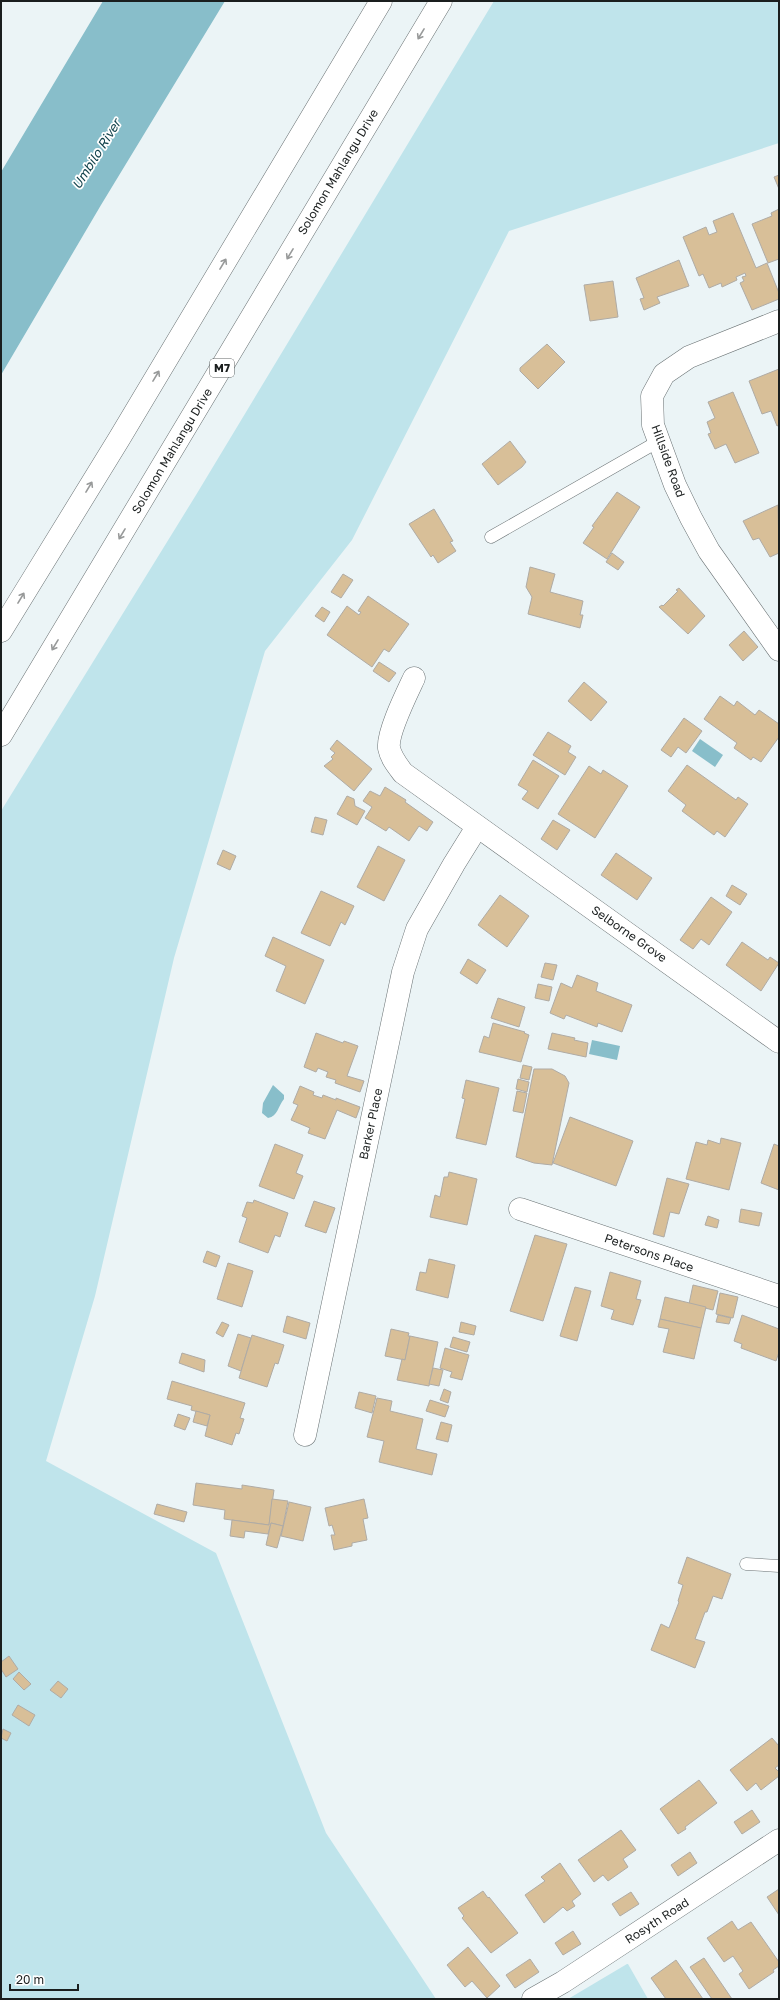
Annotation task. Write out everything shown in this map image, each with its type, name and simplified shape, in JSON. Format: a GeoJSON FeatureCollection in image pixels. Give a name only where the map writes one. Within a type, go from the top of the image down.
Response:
{"type":"FeatureCollection","features":[{"type":"Feature","properties":{"kind":"main road"},"geometry":{"type":"LineString","coordinates":[[1,631],[119,439],[381,1]]}},
{"type":"Feature","properties":{"kind":"main road","name":"Solomon Mahlangu Drive"},"geometry":{"type":"LineString","coordinates":[[1,734],[441,1]]}},
{"type":"Feature","properties":{"kind":"main road","name":"Hillside Road"},"geometry":{"type":"LineString","coordinates":[[779,321],[689,357],[664,374],[652,396],[653,425],[691,518],[709,551],[779,650]]}},
{"type":"Feature","properties":{"kind":"main road","name":"Selborne Grove"},"geometry":{"type":"LineString","coordinates":[[414,678],[392,730],[389,748],[394,762],[403,772],[477,827],[718,997],[779,1042]]}},
{"type":"Feature","properties":{"kind":"main road","name":"Barker Place"},"geometry":{"type":"LineString","coordinates":[[305,1436],[403,972],[417,929],[477,827]]}},
{"type":"Feature","properties":{"kind":"main road","name":"Petersons Place"},"geometry":{"type":"LineString","coordinates":[[520,1209],[779,1296]]}},
{"type":"Feature","properties":{"kind":"main road","name":"Rosyth Road"},"geometry":{"type":"LineString","coordinates":[[533,1999],[563,1982],[779,1840]]}},
{"type":"Feature","properties":{"kind":"lane"},"geometry":{"type":"LineString","coordinates":[[491,537],[659,441]]}},
{"type":"Feature","properties":{"kind":"lane"},"geometry":{"type":"LineString","coordinates":[[746,1564],[779,1566]]}},
{"type":"Feature","properties":{"kind":"shaded area"},"geometry":{"type":"Polygon","coordinates":[[[494,1],[779,1],[779,143],[509,231],[352,540],[265,651],[174,958],[95,1296],[46,1461],[216,1553],[326,1833],[436,1999],[1,1999],[1,811],[196,495],[494,1]]]}},
{"type":"Feature","properties":{"kind":"shaded area"},"geometry":{"type":"Polygon","coordinates":[[[627,1964],[648,1999],[568,1999],[627,1964]]]}},
{"type":"Feature","properties":{"kind":"water","name":"Umbilo River"},"geometry":{"type":"Polygon","coordinates":[[[103,1],[225,1],[101,205],[1,375],[1,172],[103,1]]]}},
{"type":"Feature","properties":{"kind":"water"},"geometry":{"type":"Polygon","coordinates":[[[700,739],[723,755],[715,767],[692,751],[700,739]]]}},
{"type":"Feature","properties":{"kind":"water"},"geometry":{"type":"Polygon","coordinates":[[[592,1040],[620,1046],[617,1060],[589,1054],[592,1040]]]}},
{"type":"Feature","properties":{"kind":"water"},"geometry":{"type":"Polygon","coordinates":[[[273,1085],[284,1095],[284,1099],[276,1113],[268,1118],[262,1113],[263,1103],[273,1085]]]}},
{"type":"Feature","properties":{"kind":"building"},"geometry":{"type":"Polygon","coordinates":[[[779,175],[779,189],[774,177],[779,175]]]}},
{"type":"Feature","properties":{"kind":"building"},"geometry":{"type":"Polygon","coordinates":[[[779,209],[779,259],[768,263],[752,224],[772,216],[771,213],[779,209]]]}},
{"type":"Feature","properties":{"kind":"building"},"geometry":{"type":"Polygon","coordinates":[[[733,213],[756,268],[767,263],[779,293],[779,299],[752,310],[740,283],[744,281],[742,277],[746,276],[745,273],[736,277],[737,280],[722,287],[721,283],[709,288],[703,274],[699,276],[683,237],[706,227],[709,235],[717,232],[713,221],[733,213]]]}},
{"type":"Feature","properties":{"kind":"building"},"geometry":{"type":"Polygon","coordinates":[[[679,260],[689,286],[657,297],[660,303],[644,310],[640,299],[644,298],[636,278],[679,260]]]}},
{"type":"Feature","properties":{"kind":"building"},"geometry":{"type":"Polygon","coordinates":[[[613,281],[618,317],[590,321],[584,285],[613,281]]]}},
{"type":"Feature","properties":{"kind":"building"},"geometry":{"type":"Polygon","coordinates":[[[547,344],[565,362],[538,389],[520,371],[520,368],[547,344]]]}},
{"type":"Feature","properties":{"kind":"building"},"geometry":{"type":"Polygon","coordinates":[[[779,369],[779,425],[777,426],[771,411],[762,414],[749,381],[779,369]]]}},
{"type":"Feature","properties":{"kind":"building"},"geometry":{"type":"Polygon","coordinates":[[[733,392],[759,453],[735,463],[726,444],[715,449],[708,434],[711,433],[707,422],[715,418],[708,402],[733,392]]]}},
{"type":"Feature","properties":{"kind":"building"},"geometry":{"type":"Polygon","coordinates":[[[510,441],[526,462],[522,467],[498,485],[482,464],[510,441]]]}},
{"type":"Feature","properties":{"kind":"building"},"geometry":{"type":"Polygon","coordinates":[[[617,492],[640,507],[607,559],[583,543],[594,527],[592,526],[617,492]]]}},
{"type":"Feature","properties":{"kind":"building"},"geometry":{"type":"Polygon","coordinates":[[[778,505],[779,553],[770,557],[759,538],[753,540],[743,521],[778,505]]]}},
{"type":"Feature","properties":{"kind":"building"},"geometry":{"type":"Polygon","coordinates":[[[434,509],[453,541],[450,542],[456,551],[438,563],[433,555],[431,557],[409,524],[434,509]]]}},
{"type":"Feature","properties":{"kind":"building"},"geometry":{"type":"Polygon","coordinates":[[[612,553],[624,562],[618,570],[606,562],[612,553]]]}},
{"type":"Feature","properties":{"kind":"building"},"geometry":{"type":"Polygon","coordinates":[[[530,567],[555,574],[550,592],[583,601],[580,615],[583,615],[580,628],[528,614],[532,597],[526,587],[530,567]]]}},
{"type":"Feature","properties":{"kind":"building"},"geometry":{"type":"Polygon","coordinates":[[[343,574],[353,580],[341,598],[331,592],[343,574]]]}},
{"type":"Feature","properties":{"kind":"building"},"geometry":{"type":"Polygon","coordinates":[[[679,588],[705,616],[688,634],[659,607],[662,605],[663,606],[678,591],[676,590],[679,588]]]}},
{"type":"Feature","properties":{"kind":"building"},"geometry":{"type":"Polygon","coordinates":[[[368,596],[409,624],[389,652],[384,649],[372,667],[327,635],[347,606],[359,615],[361,612],[358,611],[368,596]]]}},
{"type":"Feature","properties":{"kind":"building"},"geometry":{"type":"Polygon","coordinates":[[[322,607],[330,612],[324,622],[315,616],[322,607]]]}},
{"type":"Feature","properties":{"kind":"building"},"geometry":{"type":"Polygon","coordinates":[[[744,631],[758,647],[743,661],[729,645],[744,631]]]}},
{"type":"Feature","properties":{"kind":"building"},"geometry":{"type":"Polygon","coordinates":[[[379,662],[396,673],[389,682],[373,671],[379,662]]]}},
{"type":"Feature","properties":{"kind":"building"},"geometry":{"type":"Polygon","coordinates":[[[584,682],[607,702],[591,721],[568,701],[584,682]]]}},
{"type":"Feature","properties":{"kind":"building"},"geometry":{"type":"Polygon","coordinates":[[[720,696],[734,706],[737,701],[755,715],[759,710],[779,724],[779,737],[761,762],[753,757],[751,760],[734,748],[737,743],[704,719],[720,696]]]}},
{"type":"Feature","properties":{"kind":"building"},"geometry":{"type":"Polygon","coordinates":[[[684,718],[702,731],[686,753],[678,747],[671,757],[661,750],[684,718]]]}},
{"type":"Feature","properties":{"kind":"building"},"geometry":{"type":"Polygon","coordinates":[[[548,732],[571,746],[568,752],[576,757],[565,775],[533,755],[548,732]]]}},
{"type":"Feature","properties":{"kind":"building"},"geometry":{"type":"Polygon","coordinates":[[[337,740],[372,769],[354,791],[324,766],[333,759],[331,757],[335,753],[330,749],[337,740]]]}},
{"type":"Feature","properties":{"kind":"building"},"geometry":{"type":"Polygon","coordinates":[[[533,760],[559,776],[538,809],[522,799],[528,791],[518,785],[533,760]]]}},
{"type":"Feature","properties":{"kind":"building"},"geometry":{"type":"Polygon","coordinates":[[[687,765],[736,800],[738,797],[748,804],[725,837],[717,831],[714,835],[682,811],[686,805],[668,791],[687,765]]]}},
{"type":"Feature","properties":{"kind":"building"},"geometry":{"type":"Polygon","coordinates":[[[589,766],[601,774],[603,770],[628,786],[595,838],[558,814],[589,766]]]}},
{"type":"Feature","properties":{"kind":"building"},"geometry":{"type":"Polygon","coordinates":[[[385,787],[406,800],[405,802],[433,822],[427,831],[419,826],[409,841],[389,827],[386,831],[365,818],[372,807],[363,801],[370,791],[380,796],[385,787]]]}},
{"type":"Feature","properties":{"kind":"building"},"geometry":{"type":"Polygon","coordinates":[[[347,796],[354,799],[355,806],[365,811],[357,825],[337,814],[347,796]]]}},
{"type":"Feature","properties":{"kind":"building"},"geometry":{"type":"Polygon","coordinates":[[[315,817],[327,820],[323,835],[311,832],[315,817]]]}},
{"type":"Feature","properties":{"kind":"building"},"geometry":{"type":"Polygon","coordinates":[[[553,820],[570,830],[557,850],[541,839],[553,820]]]}},
{"type":"Feature","properties":{"kind":"building"},"geometry":{"type":"Polygon","coordinates":[[[378,846],[405,860],[384,901],[357,887],[378,846]]]}},
{"type":"Feature","properties":{"kind":"building"},"geometry":{"type":"Polygon","coordinates":[[[223,850],[236,856],[230,870],[217,864],[223,850]]]}},
{"type":"Feature","properties":{"kind":"building"},"geometry":{"type":"Polygon","coordinates":[[[616,853],[652,878],[637,900],[601,875],[616,853]]]}},
{"type":"Feature","properties":{"kind":"building"},"geometry":{"type":"Polygon","coordinates":[[[732,885],[747,894],[740,905],[726,896],[732,885]]]}},
{"type":"Feature","properties":{"kind":"building"},"geometry":{"type":"Polygon","coordinates":[[[321,891],[354,906],[345,925],[341,922],[330,946],[301,933],[321,891]]]}},
{"type":"Feature","properties":{"kind":"building"},"geometry":{"type":"Polygon","coordinates":[[[500,895],[529,916],[507,947],[478,925],[500,895]]]}},
{"type":"Feature","properties":{"kind":"building"},"geometry":{"type":"Polygon","coordinates":[[[711,897],[732,912],[709,945],[701,939],[693,949],[680,940],[711,897]]]}},
{"type":"Feature","properties":{"kind":"building"},"geometry":{"type":"Polygon","coordinates":[[[273,937],[324,960],[305,1004],[276,991],[286,966],[265,956],[273,937]]]}},
{"type":"Feature","properties":{"kind":"building"},"geometry":{"type":"Polygon","coordinates":[[[742,942],[768,960],[770,957],[779,963],[761,991],[726,965],[742,942]]]}},
{"type":"Feature","properties":{"kind":"building"},"geometry":{"type":"Polygon","coordinates":[[[468,959],[486,970],[477,984],[460,973],[468,959]]]}},
{"type":"Feature","properties":{"kind":"building"},"geometry":{"type":"Polygon","coordinates":[[[545,963],[557,965],[553,980],[541,977],[545,963]]]}},
{"type":"Feature","properties":{"kind":"building"},"geometry":{"type":"Polygon","coordinates":[[[577,975],[598,983],[596,991],[632,1005],[622,1032],[598,1023],[597,1027],[566,1015],[564,1019],[550,1013],[561,983],[572,988],[577,975]]]}},
{"type":"Feature","properties":{"kind":"building"},"geometry":{"type":"Polygon","coordinates":[[[538,984],[552,987],[549,1001],[535,998],[538,984]]]}},
{"type":"Feature","properties":{"kind":"building"},"geometry":{"type":"Polygon","coordinates":[[[498,998],[525,1007],[519,1027],[491,1018],[498,998]]]}},
{"type":"Feature","properties":{"kind":"building"},"geometry":{"type":"Polygon","coordinates":[[[493,1023],[525,1032],[524,1033],[529,1035],[521,1062],[479,1052],[484,1036],[489,1038],[493,1023]]]}},
{"type":"Feature","properties":{"kind":"building"},"geometry":{"type":"Polygon","coordinates":[[[316,1033],[343,1043],[344,1041],[358,1046],[347,1076],[364,1081],[360,1092],[335,1083],[336,1080],[326,1077],[328,1072],[318,1068],[316,1072],[304,1067],[316,1033]]]}},
{"type":"Feature","properties":{"kind":"building"},"geometry":{"type":"Polygon","coordinates":[[[552,1033],[575,1038],[574,1040],[588,1043],[586,1057],[548,1049],[552,1033]]]}},
{"type":"Feature","properties":{"kind":"building"},"geometry":{"type":"Polygon","coordinates":[[[523,1065],[532,1067],[529,1080],[520,1078],[523,1065]]]}},
{"type":"Feature","properties":{"kind":"building"},"geometry":{"type":"Polygon","coordinates":[[[534,1069],[552,1069],[565,1076],[569,1083],[552,1165],[534,1163],[516,1157],[534,1069]]]}},
{"type":"Feature","properties":{"kind":"building"},"geometry":{"type":"Polygon","coordinates":[[[518,1079],[529,1082],[527,1092],[516,1089],[518,1079]]]}},
{"type":"Feature","properties":{"kind":"building"},"geometry":{"type":"Polygon","coordinates":[[[466,1080],[499,1088],[486,1145],[456,1138],[465,1099],[462,1098],[466,1080]]]}},
{"type":"Feature","properties":{"kind":"building"},"geometry":{"type":"Polygon","coordinates":[[[300,1086],[314,1092],[313,1095],[322,1098],[323,1095],[336,1100],[336,1098],[360,1107],[356,1118],[337,1110],[325,1139],[308,1133],[310,1128],[291,1120],[298,1105],[293,1103],[300,1086]]]}},
{"type":"Feature","properties":{"kind":"building"},"geometry":{"type":"Polygon","coordinates":[[[517,1091],[527,1093],[523,1113],[513,1111],[517,1091]]]}},
{"type":"Feature","properties":{"kind":"building"},"geometry":{"type":"Polygon","coordinates":[[[570,1117],[633,1141],[616,1186],[553,1163],[570,1117]]]}},
{"type":"Feature","properties":{"kind":"building"},"geometry":{"type":"Polygon","coordinates":[[[721,1138],[741,1143],[729,1190],[686,1179],[696,1142],[707,1145],[708,1140],[720,1144],[721,1138]]]}},
{"type":"Feature","properties":{"kind":"building"},"geometry":{"type":"Polygon","coordinates":[[[275,1144],[303,1155],[296,1173],[303,1176],[294,1199],[259,1186],[275,1144]]]}},
{"type":"Feature","properties":{"kind":"building"},"geometry":{"type":"Polygon","coordinates":[[[774,1144],[779,1146],[779,1190],[761,1183],[774,1144]]]}},
{"type":"Feature","properties":{"kind":"building"},"geometry":{"type":"Polygon","coordinates":[[[449,1172],[477,1179],[467,1225],[430,1217],[435,1195],[440,1197],[444,1177],[448,1177],[449,1172]]]}},
{"type":"Feature","properties":{"kind":"building"},"geometry":{"type":"Polygon","coordinates":[[[667,1178],[689,1184],[679,1214],[670,1212],[664,1237],[653,1234],[667,1178]]]}},
{"type":"Feature","properties":{"kind":"building"},"geometry":{"type":"Polygon","coordinates":[[[254,1200],[288,1213],[280,1237],[275,1235],[268,1253],[239,1242],[247,1218],[242,1216],[247,1202],[253,1203],[254,1200]]]}},
{"type":"Feature","properties":{"kind":"building"},"geometry":{"type":"Polygon","coordinates":[[[314,1201],[335,1208],[326,1233],[305,1226],[314,1201]]]}},
{"type":"Feature","properties":{"kind":"building"},"geometry":{"type":"Polygon","coordinates":[[[741,1209],[762,1213],[759,1226],[739,1222],[741,1209]]]}},
{"type":"Feature","properties":{"kind":"building"},"geometry":{"type":"Polygon","coordinates":[[[708,1216],[719,1220],[717,1228],[705,1225],[708,1216]]]}},
{"type":"Feature","properties":{"kind":"building"},"geometry":{"type":"Polygon","coordinates":[[[535,1235],[567,1244],[543,1321],[510,1311],[535,1235]]]}},
{"type":"Feature","properties":{"kind":"building"},"geometry":{"type":"Polygon","coordinates":[[[207,1251],[220,1256],[216,1267],[203,1262],[207,1251]]]}},
{"type":"Feature","properties":{"kind":"building"},"geometry":{"type":"Polygon","coordinates":[[[429,1259],[455,1265],[448,1298],[416,1290],[420,1272],[426,1273],[429,1259]]]}},
{"type":"Feature","properties":{"kind":"building"},"geometry":{"type":"Polygon","coordinates":[[[228,1263],[253,1271],[242,1307],[217,1299],[228,1263]]]}},
{"type":"Feature","properties":{"kind":"building"},"geometry":{"type":"Polygon","coordinates":[[[610,1272],[641,1281],[636,1299],[641,1300],[633,1325],[611,1319],[614,1310],[601,1306],[610,1272]]]}},
{"type":"Feature","properties":{"kind":"building"},"geometry":{"type":"Polygon","coordinates":[[[693,1285],[718,1291],[713,1310],[689,1304],[693,1285]]]}},
{"type":"Feature","properties":{"kind":"building"},"geometry":{"type":"Polygon","coordinates":[[[575,1287],[591,1291],[577,1341],[560,1336],[575,1287]]]}},
{"type":"Feature","properties":{"kind":"building"},"geometry":{"type":"Polygon","coordinates":[[[720,1293],[738,1297],[733,1318],[716,1314],[720,1293]]]}},
{"type":"Feature","properties":{"kind":"building"},"geometry":{"type":"Polygon","coordinates":[[[665,1297],[706,1307],[701,1328],[660,1319],[665,1297]]]}},
{"type":"Feature","properties":{"kind":"building"},"geometry":{"type":"Polygon","coordinates":[[[718,1315],[731,1318],[729,1324],[716,1322],[718,1315]]]}},
{"type":"Feature","properties":{"kind":"building"},"geometry":{"type":"Polygon","coordinates":[[[742,1315],[779,1329],[779,1352],[776,1361],[741,1348],[742,1344],[734,1341],[742,1315]]]}},
{"type":"Feature","properties":{"kind":"building"},"geometry":{"type":"Polygon","coordinates":[[[287,1316],[310,1323],[306,1339],[283,1332],[287,1316]]]}},
{"type":"Feature","properties":{"kind":"building"},"geometry":{"type":"Polygon","coordinates":[[[660,1319],[701,1328],[694,1359],[663,1352],[669,1329],[658,1327],[660,1319]]]}},
{"type":"Feature","properties":{"kind":"building"},"geometry":{"type":"Polygon","coordinates":[[[222,1322],[229,1325],[223,1337],[216,1333],[222,1322]]]}},
{"type":"Feature","properties":{"kind":"building"},"geometry":{"type":"Polygon","coordinates":[[[461,1322],[476,1326],[474,1335],[459,1332],[461,1322]]]}},
{"type":"Feature","properties":{"kind":"building"},"geometry":{"type":"Polygon","coordinates":[[[391,1329],[409,1333],[408,1336],[410,1336],[405,1360],[385,1356],[391,1329]]]}},
{"type":"Feature","properties":{"kind":"building"},"geometry":{"type":"Polygon","coordinates":[[[238,1334],[251,1338],[241,1371],[228,1366],[238,1334]]]}},
{"type":"Feature","properties":{"kind":"building"},"geometry":{"type":"Polygon","coordinates":[[[252,1335],[284,1345],[278,1364],[275,1363],[267,1387],[239,1378],[252,1335]]]}},
{"type":"Feature","properties":{"kind":"building"},"geometry":{"type":"Polygon","coordinates":[[[410,1336],[438,1342],[429,1386],[397,1380],[402,1359],[405,1360],[410,1336]]]}},
{"type":"Feature","properties":{"kind":"building"},"geometry":{"type":"Polygon","coordinates":[[[453,1337],[470,1342],[467,1352],[450,1347],[453,1337]]]}},
{"type":"Feature","properties":{"kind":"building"},"geometry":{"type":"Polygon","coordinates":[[[445,1348],[469,1355],[462,1380],[450,1377],[452,1372],[440,1368],[445,1348]]]}},
{"type":"Feature","properties":{"kind":"building"},"geometry":{"type":"Polygon","coordinates":[[[182,1353],[205,1360],[204,1372],[179,1363],[182,1353]]]}},
{"type":"Feature","properties":{"kind":"building"},"geometry":{"type":"Polygon","coordinates":[[[433,1368],[443,1370],[439,1386],[429,1384],[433,1368]]]}},
{"type":"Feature","properties":{"kind":"building"},"geometry":{"type":"Polygon","coordinates":[[[172,1381],[245,1403],[240,1418],[244,1419],[239,1434],[236,1433],[232,1445],[205,1436],[210,1415],[191,1410],[192,1406],[167,1399],[172,1381]]]}},
{"type":"Feature","properties":{"kind":"building"},"geometry":{"type":"Polygon","coordinates":[[[444,1389],[451,1392],[448,1403],[440,1400],[444,1389]]]}},
{"type":"Feature","properties":{"kind":"building"},"geometry":{"type":"Polygon","coordinates":[[[359,1392],[376,1396],[372,1413],[355,1408],[359,1392]]]}},
{"type":"Feature","properties":{"kind":"building"},"geometry":{"type":"Polygon","coordinates":[[[377,1398],[392,1401],[390,1411],[423,1419],[416,1449],[437,1454],[432,1475],[379,1462],[384,1441],[367,1437],[377,1398]]]}},
{"type":"Feature","properties":{"kind":"building"},"geometry":{"type":"Polygon","coordinates":[[[430,1400],[449,1406],[445,1417],[426,1411],[430,1400]]]}},
{"type":"Feature","properties":{"kind":"building"},"geometry":{"type":"Polygon","coordinates":[[[196,1411],[210,1415],[207,1426],[193,1422],[196,1411]]]}},
{"type":"Feature","properties":{"kind":"building"},"geometry":{"type":"Polygon","coordinates":[[[178,1414],[190,1418],[185,1430],[174,1426],[178,1414]]]}},
{"type":"Feature","properties":{"kind":"building"},"geometry":{"type":"Polygon","coordinates":[[[441,1422],[452,1425],[448,1442],[436,1439],[441,1422]]]}},
{"type":"Feature","properties":{"kind":"building"},"geometry":{"type":"Polygon","coordinates":[[[196,1483],[242,1489],[242,1485],[274,1490],[269,1525],[224,1519],[225,1510],[193,1505],[196,1483]]]}},
{"type":"Feature","properties":{"kind":"building"},"geometry":{"type":"Polygon","coordinates":[[[272,1499],[288,1501],[283,1526],[271,1523],[268,1534],[245,1531],[244,1538],[230,1536],[232,1520],[269,1525],[272,1499]]]}},
{"type":"Feature","properties":{"kind":"building"},"geometry":{"type":"Polygon","coordinates":[[[364,1499],[368,1518],[363,1519],[367,1540],[352,1543],[352,1546],[334,1550],[331,1535],[335,1535],[332,1525],[329,1526],[325,1508],[364,1499]]]}},
{"type":"Feature","properties":{"kind":"building"},"geometry":{"type":"Polygon","coordinates":[[[289,1502],[311,1507],[303,1541],[281,1536],[289,1502]]]}},
{"type":"Feature","properties":{"kind":"building"},"geometry":{"type":"Polygon","coordinates":[[[157,1504],[187,1512],[184,1522],[154,1514],[157,1504]]]}},
{"type":"Feature","properties":{"kind":"building"},"geometry":{"type":"Polygon","coordinates":[[[271,1523],[283,1526],[277,1548],[266,1545],[271,1523]]]}},
{"type":"Feature","properties":{"kind":"building"},"geometry":{"type":"Polygon","coordinates":[[[687,1557],[731,1574],[722,1599],[713,1596],[707,1612],[705,1612],[695,1639],[705,1642],[695,1668],[651,1650],[661,1624],[669,1628],[679,1602],[678,1601],[683,1585],[678,1583],[687,1557]]]}},
{"type":"Feature","properties":{"kind":"building"},"geometry":{"type":"Polygon","coordinates":[[[9,1656],[18,1669],[6,1677],[1,1669],[1,1662],[9,1656]]]}},
{"type":"Feature","properties":{"kind":"building"},"geometry":{"type":"Polygon","coordinates":[[[19,1672],[31,1684],[24,1690],[13,1679],[19,1672]]]}},
{"type":"Feature","properties":{"kind":"building"},"geometry":{"type":"Polygon","coordinates":[[[58,1681],[68,1689],[61,1698],[50,1690],[58,1681]]]}},
{"type":"Feature","properties":{"kind":"building"},"geometry":{"type":"Polygon","coordinates":[[[18,1705],[35,1715],[29,1726],[12,1715],[18,1705]]]}},
{"type":"Feature","properties":{"kind":"building"},"geometry":{"type":"Polygon","coordinates":[[[3,1729],[11,1733],[7,1741],[1,1738],[3,1729]]]}},
{"type":"Feature","properties":{"kind":"building"},"geometry":{"type":"Polygon","coordinates":[[[772,1738],[779,1746],[779,1765],[775,1768],[779,1772],[779,1776],[761,1790],[756,1783],[747,1791],[730,1770],[772,1738]]]}},
{"type":"Feature","properties":{"kind":"building"},"geometry":{"type":"Polygon","coordinates":[[[699,1780],[717,1803],[678,1834],[660,1809],[699,1780]]]}},
{"type":"Feature","properties":{"kind":"building"},"geometry":{"type":"Polygon","coordinates":[[[752,1810],[760,1822],[742,1834],[734,1822],[752,1810]]]}},
{"type":"Feature","properties":{"kind":"building"},"geometry":{"type":"Polygon","coordinates":[[[621,1830],[636,1850],[623,1859],[628,1867],[608,1881],[603,1875],[594,1882],[578,1860],[621,1830]]]}},
{"type":"Feature","properties":{"kind":"building"},"geometry":{"type":"Polygon","coordinates":[[[690,1852],[697,1863],[678,1876],[671,1865],[690,1852]]]}},
{"type":"Feature","properties":{"kind":"building"},"geometry":{"type":"Polygon","coordinates":[[[560,1863],[581,1894],[572,1901],[575,1906],[567,1911],[563,1907],[544,1923],[525,1895],[545,1881],[541,1877],[560,1863]]]}},
{"type":"Feature","properties":{"kind":"building"},"geometry":{"type":"Polygon","coordinates":[[[779,1889],[779,1915],[767,1897],[779,1889]]]}},
{"type":"Feature","properties":{"kind":"building"},"geometry":{"type":"Polygon","coordinates":[[[483,1891],[518,1933],[491,1953],[462,1918],[464,1916],[458,1908],[483,1891]]]}},
{"type":"Feature","properties":{"kind":"building"},"geometry":{"type":"Polygon","coordinates":[[[631,1892],[639,1904],[620,1916],[612,1904],[631,1892]]]}},
{"type":"Feature","properties":{"kind":"building"},"geometry":{"type":"Polygon","coordinates":[[[732,1921],[738,1930],[751,1922],[779,1962],[779,1966],[773,1970],[774,1972],[749,1989],[739,1974],[743,1971],[733,1956],[724,1962],[707,1938],[732,1921]]]}},
{"type":"Feature","properties":{"kind":"building"},"geometry":{"type":"Polygon","coordinates":[[[573,1931],[581,1944],[563,1955],[555,1943],[573,1931]]]}},
{"type":"Feature","properties":{"kind":"building"},"geometry":{"type":"Polygon","coordinates":[[[468,1947],[500,1986],[487,1998],[472,1981],[465,1987],[447,1965],[468,1947]]]}},
{"type":"Feature","properties":{"kind":"building"},"geometry":{"type":"Polygon","coordinates":[[[704,1958],[732,1999],[712,1999],[690,1967],[704,1958]]]}},
{"type":"Feature","properties":{"kind":"building"},"geometry":{"type":"Polygon","coordinates":[[[530,1959],[539,1972],[515,1988],[506,1975],[530,1959]]]}},
{"type":"Feature","properties":{"kind":"building"},"geometry":{"type":"Polygon","coordinates":[[[676,1960],[703,1999],[666,1999],[651,1978],[676,1960]]]}}]}
